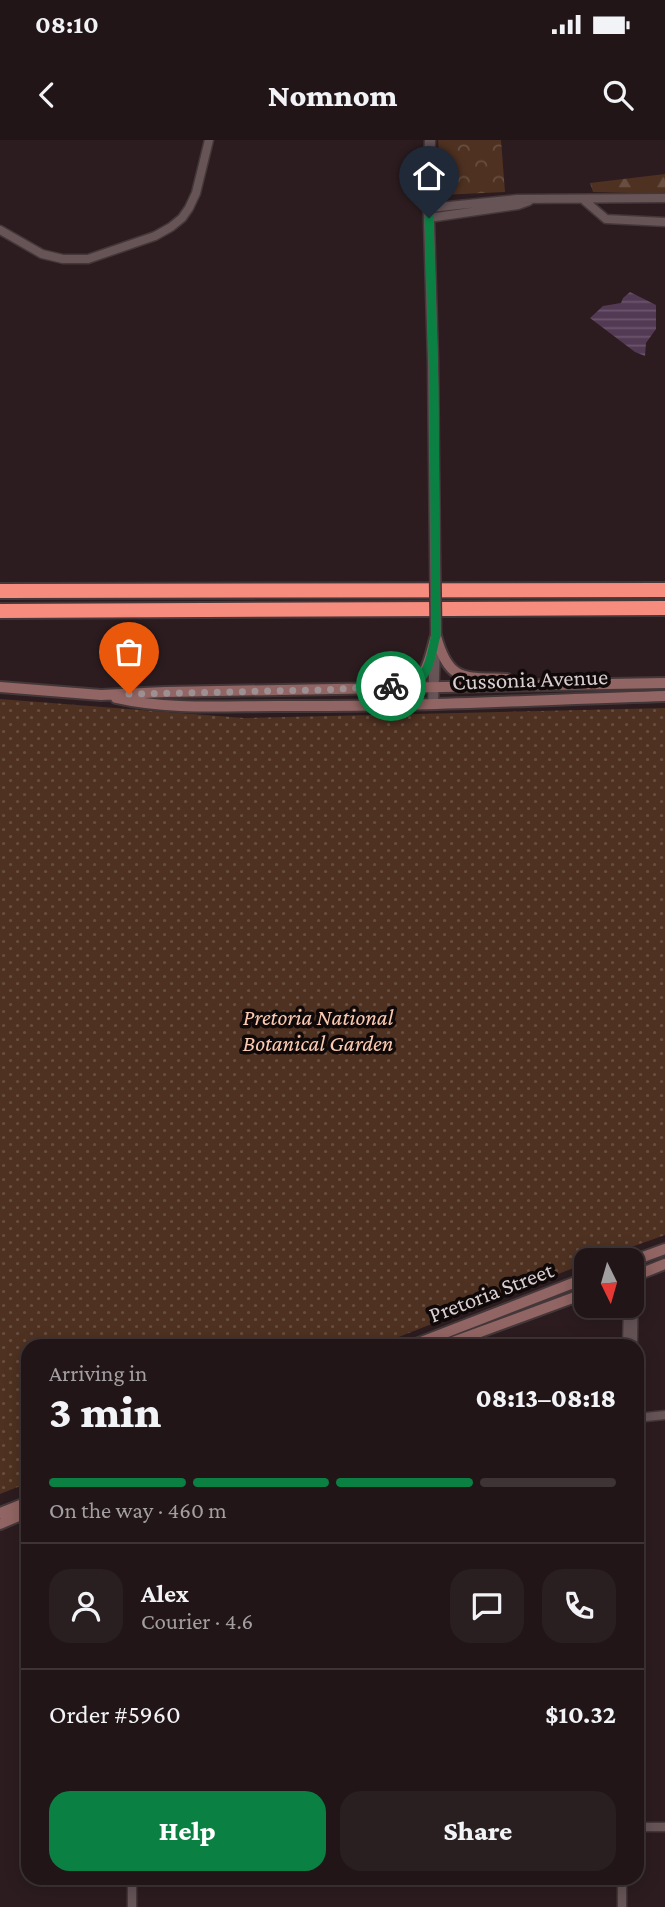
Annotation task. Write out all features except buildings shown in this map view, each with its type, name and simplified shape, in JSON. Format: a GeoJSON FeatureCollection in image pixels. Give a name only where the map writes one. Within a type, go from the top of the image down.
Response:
{"type":"FeatureCollection","features":[{"type":"Feature","properties":{"kind":"highway"},"geometry":{"type":"LineString","coordinates":[[0,591],[665,590]]}},
{"type":"Feature","properties":{"kind":"highway"},"geometry":{"type":"LineString","coordinates":[[397,608],[463,614],[665,615]]}},
{"type":"Feature","properties":{"kind":"highway"},"geometry":{"type":"LineString","coordinates":[[0,611],[665,608]]}},
{"type":"Feature","properties":{"kind":"main road"},"geometry":{"type":"LineString","coordinates":[[436,635],[444,661],[460,675],[475,678],[527,679],[543,685]]}},
{"type":"Feature","properties":{"kind":"main road"},"geometry":{"type":"LineString","coordinates":[[376,688],[419,679],[427,668],[436,635]]}},
{"type":"Feature","properties":{"kind":"main road","name":"Cussonia Avenue"},"geometry":{"type":"LineString","coordinates":[[0,687],[104,695],[665,683]]}},
{"type":"Feature","properties":{"kind":"main road","name":"Cussonia Avenue"},"geometry":{"type":"LineString","coordinates":[[104,695],[145,703],[209,706],[433,704],[665,696]]}},
{"type":"Feature","properties":{"kind":"main road"},"geometry":{"type":"LineString","coordinates":[[644,1257],[665,1249]]}},
{"type":"Feature","properties":{"kind":"main road"},"geometry":{"type":"LineString","coordinates":[[644,1273],[665,1264]]}},
{"type":"Feature","properties":{"kind":"main road","name":"Pretoria Street"},"geometry":{"type":"LineString","coordinates":[[429,1339],[574,1283]]}},
{"type":"Feature","properties":{"kind":"main road","name":"Pretoria Street"},"geometry":{"type":"LineString","coordinates":[[461,1339],[574,1297]]}},
{"type":"Feature","properties":{"kind":"main road"},"geometry":{"type":"LineString","coordinates":[[0,1513],[21,1505]]}},
{"type":"Feature","properties":{"kind":"main road"},"geometry":{"type":"LineString","coordinates":[[0,1524],[21,1516]]}},
{"type":"Feature","properties":{"kind":"street"},"geometry":{"type":"LineString","coordinates":[[0,230],[42,254],[63,259],[92,258],[155,236],[182,218],[189,208],[196,193],[209,140]]}},
{"type":"Feature","properties":{"kind":"street"},"geometry":{"type":"LineString","coordinates":[[430,140],[436,635],[433,704]]}},
{"type":"Feature","properties":{"kind":"street"},"geometry":{"type":"LineString","coordinates":[[429,213],[518,205],[532,200],[665,198]]}},
{"type":"Feature","properties":{"kind":"street"},"geometry":{"type":"LineString","coordinates":[[585,201],[606,219],[665,222]]}},
{"type":"Feature","properties":{"kind":"street"},"geometry":{"type":"LineString","coordinates":[[627,1339],[628,1318]]}},
{"type":"Feature","properties":{"kind":"street"},"geometry":{"type":"LineString","coordinates":[[633,1318],[633,1339]]}},
{"type":"Feature","properties":{"kind":"street"},"geometry":{"type":"LineString","coordinates":[[644,1413],[654,1416]]}},
{"type":"Feature","properties":{"kind":"street"},"geometry":{"type":"LineString","coordinates":[[644,1417],[665,1415]]}},
{"type":"Feature","properties":{"kind":"street"},"geometry":{"type":"LineString","coordinates":[[644,1827],[665,1827]]}},
{"type":"Feature","properties":{"kind":"street"},"geometry":{"type":"LineString","coordinates":[[132,1885],[132,1907]]}},
{"type":"Feature","properties":{"kind":"street"},"geometry":{"type":"LineString","coordinates":[[622,1885],[622,1907]]}},
{"type":"Feature","properties":{"kind":"green space"},"geometry":{"type":"Polygon","coordinates":[[[438,140],[501,140],[505,192],[441,195],[438,140]]]}},
{"type":"Feature","properties":{"kind":"green space"},"geometry":{"type":"Polygon","coordinates":[[[665,174],[665,194],[593,192],[590,183],[665,174]]]}},
{"type":"Feature","properties":{"kind":"green space","name":"Pretoria National Botanical Garden"},"geometry":{"type":"Polygon","coordinates":[[[0,699],[244,718],[665,708],[665,1235],[629,1248],[574,1248],[574,1268],[394,1339],[21,1339],[21,1486],[0,1494],[0,699]]]}},
{"type":"Feature","properties":{"kind":"shaded area"},"geometry":{"type":"Polygon","coordinates":[[[630,292],[656,305],[656,329],[646,343],[645,356],[635,352],[590,318],[603,306],[621,303],[630,292]]]}},
{"type":"Feature","properties":{"kind":"way so far"},"geometry":{"type":"LineString","coordinates":[[129,694],[391,686]]}},
{"type":"Feature","properties":{"kind":"route"},"geometry":{"type":"LineString","coordinates":[[391,686],[419,679],[427,668],[436,635],[434,387],[429,218]]}}]}
